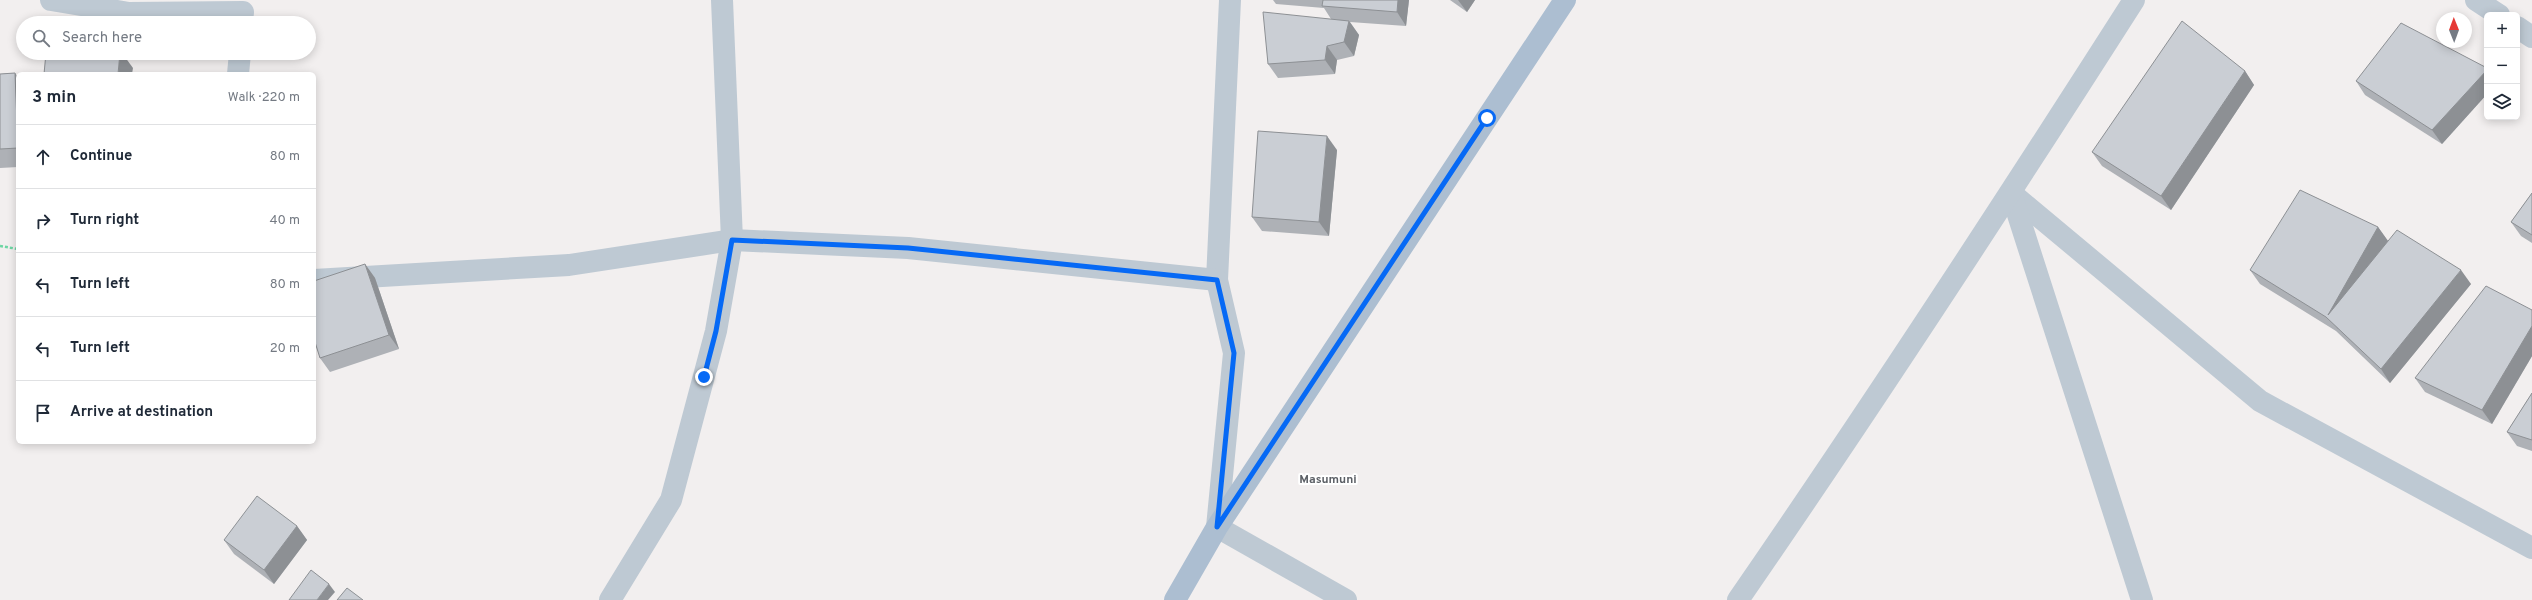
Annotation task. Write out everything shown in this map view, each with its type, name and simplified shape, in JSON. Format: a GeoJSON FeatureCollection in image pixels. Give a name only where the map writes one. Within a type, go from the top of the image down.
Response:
{"type":"FeatureCollection","features":[{"type":"Feature","properties":{"kind":"main road"},"geometry":{"type":"LineString","coordinates":[[1176,600],[1217,527],[1565,0]]}},
{"type":"Feature","properties":{"kind":"street"},"geometry":{"type":"LineString","coordinates":[[51,0],[129,13],[244,12]]}},
{"type":"Feature","properties":{"kind":"street"},"geometry":{"type":"LineString","coordinates":[[610,600],[670,500],[716,331],[732,240],[722,0]]}},
{"type":"Feature","properties":{"kind":"street"},"geometry":{"type":"LineString","coordinates":[[1230,0],[1217,280],[1234,353],[1217,527],[1346,600]]}},
{"type":"Feature","properties":{"kind":"street"},"geometry":{"type":"LineString","coordinates":[[1738,600],[1834,460],[2011,193],[2134,0]]}},
{"type":"Feature","properties":{"kind":"street"},"geometry":{"type":"LineString","coordinates":[[2476,0],[2494,12]]}},
{"type":"Feature","properties":{"kind":"street"},"geometry":{"type":"LineString","coordinates":[[2520,29],[2532,36]]}},
{"type":"Feature","properties":{"kind":"street"},"geometry":{"type":"LineString","coordinates":[[238,72],[239,60]]}},
{"type":"Feature","properties":{"kind":"street"},"geometry":{"type":"LineString","coordinates":[[2011,193],[2260,401],[2532,548]]}},
{"type":"Feature","properties":{"kind":"street"},"geometry":{"type":"LineString","coordinates":[[2011,193],[2142,600]]}},
{"type":"Feature","properties":{"kind":"street"},"geometry":{"type":"LineString","coordinates":[[316,280],[569,265],[732,240],[908,248],[1217,280]]}},
{"type":"Feature","properties":{"kind":"path"},"geometry":{"type":"LineString","coordinates":[[0,246],[16,249]]}},
{"type":"Feature","properties":{"kind":"building"},"geometry":{"type":"Polygon","coordinates":[[[1323,0],[1398,0],[1397,12],[1322,6],[1323,0]]]}},
{"type":"Feature","properties":{"kind":"building"},"geometry":{"type":"Polygon","coordinates":[[[1263,12],[1349,21],[1344,42],[1327,46],[1325,60],[1268,64],[1263,12]]]}},
{"type":"Feature","properties":{"kind":"building"},"geometry":{"type":"Polygon","coordinates":[[[2182,21],[2245,71],[2161,196],[2092,152],[2182,21]]]}},
{"type":"Feature","properties":{"kind":"building"},"geometry":{"type":"Polygon","coordinates":[[[2401,23],[2436,41],[2436,48],[2449,48],[2484,66],[2484,73],[2432,130],[2356,81],[2401,23]]]}},
{"type":"Feature","properties":{"kind":"building"},"geometry":{"type":"Polygon","coordinates":[[[45,60],[119,60],[118,72],[44,72],[45,60]]]}},
{"type":"Feature","properties":{"kind":"building"},"geometry":{"type":"Polygon","coordinates":[[[15,73],[16,148],[0,149],[0,74],[15,73]]]}},
{"type":"Feature","properties":{"kind":"building"},"geometry":{"type":"Polygon","coordinates":[[[1258,131],[1327,136],[1319,222],[1252,217],[1258,131]]]}},
{"type":"Feature","properties":{"kind":"building"},"geometry":{"type":"Polygon","coordinates":[[[2300,190],[2378,227],[2328,315],[2397,230],[2461,270],[2381,369],[2326,317],[2250,270],[2300,190]]]}},
{"type":"Feature","properties":{"kind":"building"},"geometry":{"type":"Polygon","coordinates":[[[2532,193],[2532,235],[2511,222],[2532,193]]]}},
{"type":"Feature","properties":{"kind":"building"},"geometry":{"type":"Polygon","coordinates":[[[365,264],[389,335],[320,358],[316,345],[316,280],[365,264]]]}},
{"type":"Feature","properties":{"kind":"building"},"geometry":{"type":"Polygon","coordinates":[[[2486,286],[2532,310],[2532,326],[2482,410],[2415,378],[2486,286]]]}},
{"type":"Feature","properties":{"kind":"building"},"geometry":{"type":"Polygon","coordinates":[[[2532,393],[2532,440],[2507,432],[2532,393]]]}},
{"type":"Feature","properties":{"kind":"building"},"geometry":{"type":"Polygon","coordinates":[[[257,496],[297,526],[264,570],[224,540],[257,496]]]}},
{"type":"Feature","properties":{"kind":"building"},"geometry":{"type":"Polygon","coordinates":[[[311,570],[329,584],[317,600],[289,600],[311,570]]]}},
{"type":"Feature","properties":{"kind":"building"},"geometry":{"type":"Polygon","coordinates":[[[347,588],[363,600],[337,600],[347,588]]]}},
{"type":"Feature","properties":{"kind":"district","name":"Masumuni"},"geometry":{"type":"Point","coordinates":[1328,479]}},
{"type":"Feature","properties":{"kind":"route"},"geometry":{"type":"LineString","coordinates":[[704,377],[716,331],[732,240],[908,248],[1217,280],[1234,353],[1217,527],[1487,118]]}}]}
